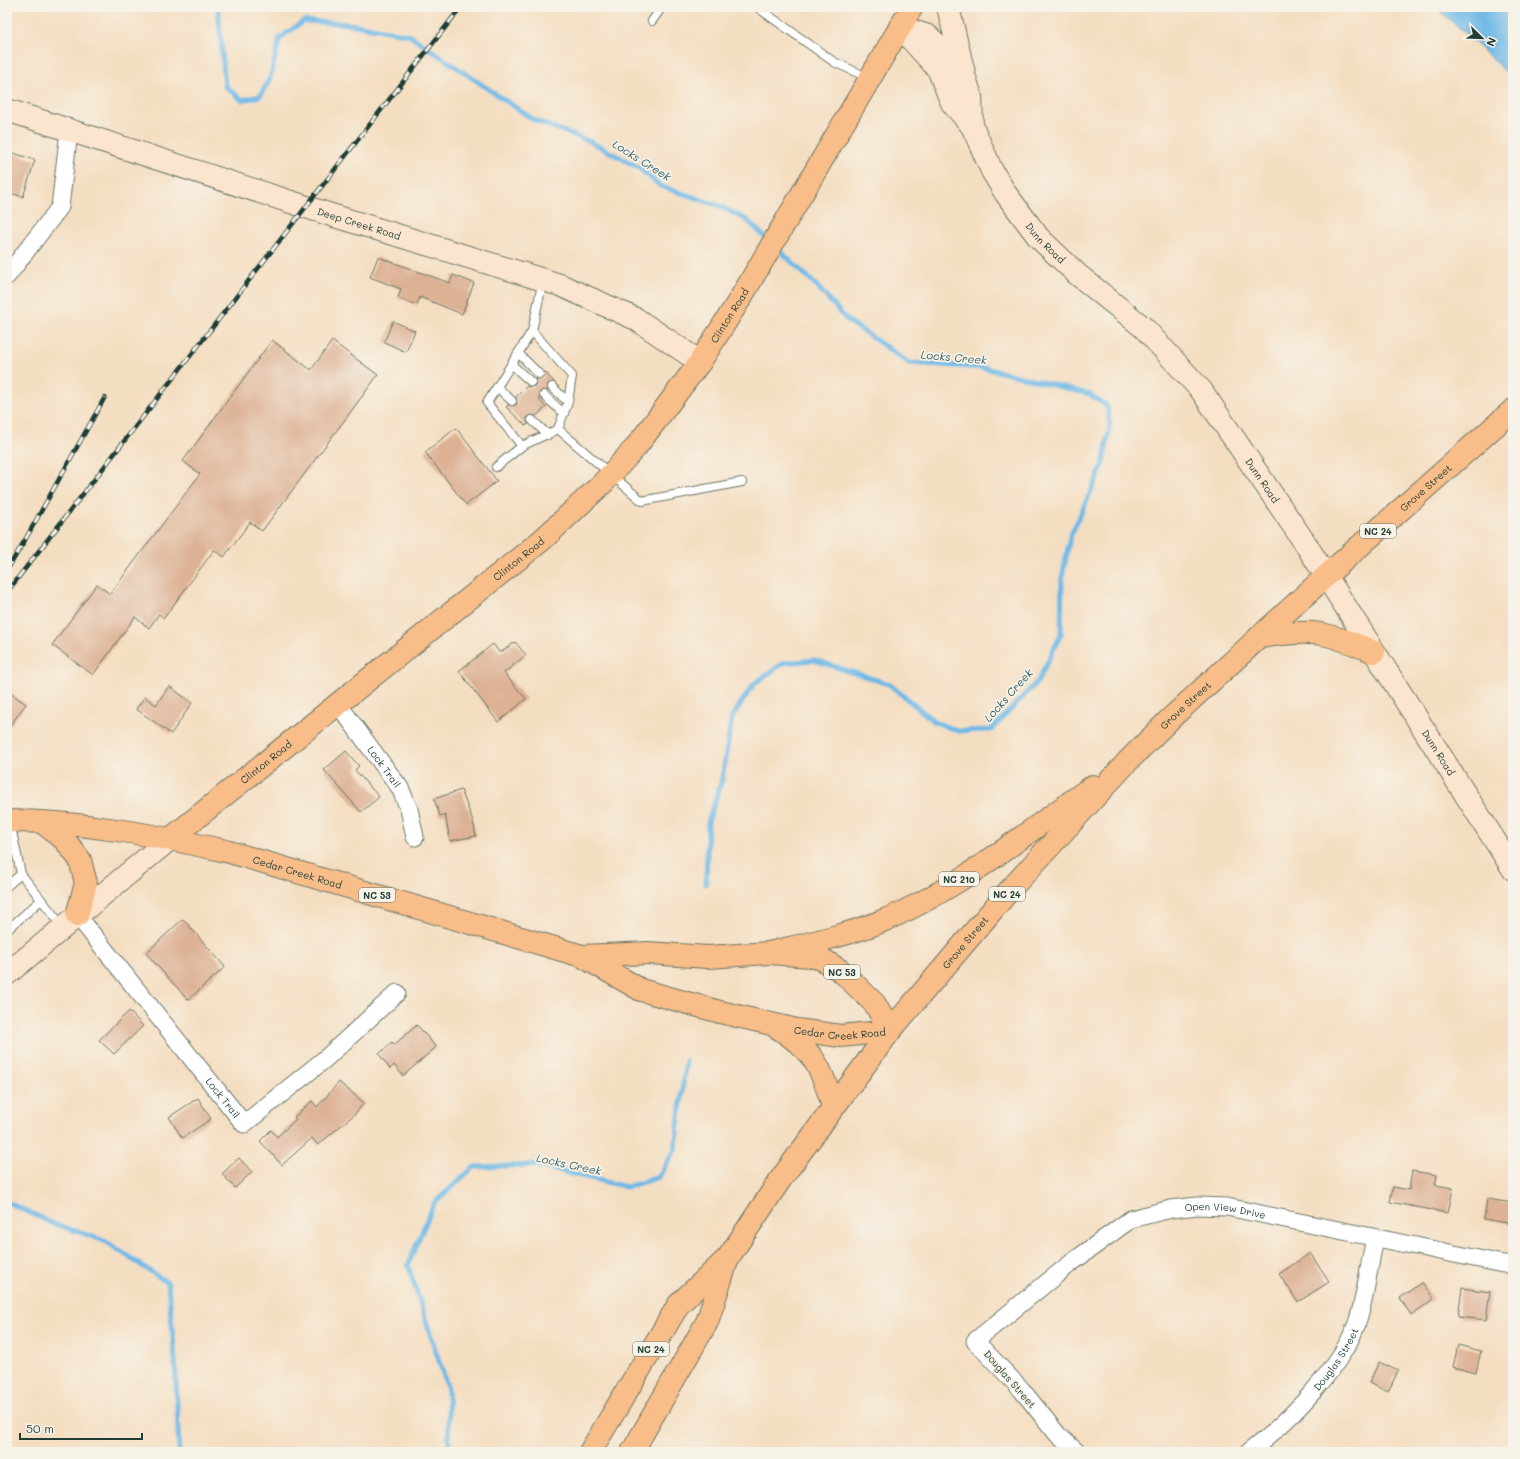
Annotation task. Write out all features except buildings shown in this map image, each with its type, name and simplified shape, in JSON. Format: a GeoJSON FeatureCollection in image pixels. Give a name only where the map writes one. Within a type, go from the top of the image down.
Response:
{"type":"FeatureCollection","features":[{"type":"Feature","properties":{"kind":"main road","name":"Clinton Road"},"geometry":{"type":"LineString","coordinates":[[170,838],[542,540],[612,474],[641,441],[700,362],[740,299],[912,7]]}},
{"type":"Feature","properties":{"kind":"main road","name":"Grove Street"},"geometry":{"type":"LineString","coordinates":[[890,1031],[1007,893],[1128,761],[1170,719],[1326,576],[1513,410]]}},
{"type":"Feature","properties":{"kind":"main road"},"geometry":{"type":"LineString","coordinates":[[1259,637],[1290,633],[1321,634],[1337,637],[1374,652]]}},
{"type":"Feature","properties":{"kind":"main road","name":"NC 210"},"geometry":{"type":"LineString","coordinates":[[769,953],[844,935],[912,907],[975,869],[1128,761]]}},
{"type":"Feature","properties":{"kind":"main road","name":"Cedar Creek Road"},"geometry":{"type":"LineString","coordinates":[[8,821],[62,824],[170,838],[270,864],[582,956],[641,990],[775,1026],[841,1036],[890,1031],[875,1004],[841,971],[832,964],[811,956],[769,953],[708,957],[648,953],[582,956]]}},
{"type":"Feature","properties":{"kind":"main road"},"geometry":{"type":"LineString","coordinates":[[42,822],[65,840],[80,860],[86,883],[70,921]]}},
{"type":"Feature","properties":{"kind":"main road"},"geometry":{"type":"LineString","coordinates":[[775,1026],[802,1045],[816,1061],[825,1078],[833,1106]]}},
{"type":"Feature","properties":{"kind":"main road","name":"NC 24"},"geometry":{"type":"LineString","coordinates":[[590,1452],[679,1304],[728,1258],[780,1180],[833,1106],[890,1031]]}},
{"type":"Feature","properties":{"kind":"main road","name":"NC 24"},"geometry":{"type":"LineString","coordinates":[[632,1452],[707,1322],[728,1258]]}},
{"type":"Feature","properties":{"kind":"street"},"geometry":{"type":"LineString","coordinates":[[948,7],[965,78]]}},
{"type":"Feature","properties":{"kind":"street","name":"Dunn Road"},"geometry":{"type":"LineString","coordinates":[[900,27],[928,36],[945,52],[965,78],[971,96],[972,126]]}},
{"type":"Feature","properties":{"kind":"street","name":"Dunn Road"},"geometry":{"type":"LineString","coordinates":[[900,27],[938,69],[952,103],[972,126],[992,171],[1006,194],[1039,238],[1077,274],[1144,328],[1165,349],[1201,390],[1326,576],[1513,869]]}},
{"type":"Feature","properties":{"kind":"street","name":"Deep Creek Road"},"geometry":{"type":"LineString","coordinates":[[7,110],[321,212],[560,285],[636,319],[700,362]]}},
{"type":"Feature","properties":{"kind":"street"},"geometry":{"type":"LineString","coordinates":[[7,276],[60,207],[69,131]]}},
{"type":"Feature","properties":{"kind":"street","name":"Lock Trail"},"geometry":{"type":"LineString","coordinates":[[338,704],[400,788],[411,814],[415,836]]}},
{"type":"Feature","properties":{"kind":"street","name":"Clinton Road"},"geometry":{"type":"LineString","coordinates":[[7,974],[170,838]]}},
{"type":"Feature","properties":{"kind":"street","name":"Lock Trail"},"geometry":{"type":"LineString","coordinates":[[70,921],[244,1124],[324,1059],[397,994]]}},
{"type":"Feature","properties":{"kind":"street","name":"Open View Drive"},"geometry":{"type":"LineString","coordinates":[[975,1341],[1070,1263],[1131,1219],[1171,1209],[1197,1206],[1226,1207],[1375,1239],[1503,1264],[1513,1264]]}},
{"type":"Feature","properties":{"kind":"street","name":"Douglas Street"},"geometry":{"type":"LineString","coordinates":[[1249,1452],[1283,1423],[1312,1394],[1328,1373],[1346,1344],[1359,1318],[1375,1239]]}},
{"type":"Feature","properties":{"kind":"street","name":"Douglas Street"},"geometry":{"type":"LineString","coordinates":[[975,1341],[1021,1389],[1058,1435],[1077,1452]]}},
{"type":"Feature","properties":{"kind":"lane"},"geometry":{"type":"LineString","coordinates":[[652,21],[662,7]]}},
{"type":"Feature","properties":{"kind":"lane"},"geometry":{"type":"LineString","coordinates":[[757,7],[834,62],[869,78]]}},
{"type":"Feature","properties":{"kind":"lane"},"geometry":{"type":"LineString","coordinates":[[522,446],[487,404],[532,331],[543,280]]}},
{"type":"Feature","properties":{"kind":"lane"},"geometry":{"type":"LineString","coordinates":[[496,467],[522,446],[558,429],[568,402],[572,376],[532,331]]}},
{"type":"Feature","properties":{"kind":"lane"},"geometry":{"type":"LineString","coordinates":[[518,353],[539,374]]}},
{"type":"Feature","properties":{"kind":"lane"},"geometry":{"type":"LineString","coordinates":[[511,364],[531,382]]}},
{"type":"Feature","properties":{"kind":"lane"},"geometry":{"type":"LineString","coordinates":[[497,387],[512,401]]}},
{"type":"Feature","properties":{"kind":"lane"},"geometry":{"type":"LineString","coordinates":[[552,387],[568,402]]}},
{"type":"Feature","properties":{"kind":"lane"},"geometry":{"type":"LineString","coordinates":[[544,395],[564,414]]}},
{"type":"Feature","properties":{"kind":"lane"},"geometry":{"type":"LineString","coordinates":[[532,420],[548,435]]}},
{"type":"Feature","properties":{"kind":"lane"},"geometry":{"type":"LineString","coordinates":[[558,429],[642,501],[742,482]]}},
{"type":"Feature","properties":{"kind":"lane"},"geometry":{"type":"LineString","coordinates":[[8,821],[21,874],[41,900],[70,921]]}},
{"type":"Feature","properties":{"kind":"lane"},"geometry":{"type":"LineString","coordinates":[[7,886],[21,874]]}},
{"type":"Feature","properties":{"kind":"lane"},"geometry":{"type":"LineString","coordinates":[[7,930],[41,900]]}},
{"type":"Feature","properties":{"kind":"water"},"geometry":{"type":"Polygon","coordinates":[[[1435,7],[1513,7],[1513,79],[1464,32],[1435,7]]]}},
{"type":"Feature","properties":{"kind":"waterway","name":"Locks Creek"},"geometry":{"type":"LineString","coordinates":[[218,7],[225,86],[242,100],[260,96],[270,78],[280,38],[304,21],[350,24],[409,35],[534,120],[591,142],[638,167],[660,186],[720,206],[747,220],[768,240]]}},
{"type":"Feature","properties":{"kind":"waterway","name":"Locks Creek"},"geometry":{"type":"LineString","coordinates":[[706,884],[708,822],[722,779],[732,717],[754,684],[783,663],[814,660],[889,684],[935,722],[958,731],[991,730],[1038,681],[1061,634],[1062,578],[1070,537],[1103,465],[1110,425],[1107,406],[1089,394],[985,368],[909,363],[847,320],[815,284],[777,248]]}},
{"type":"Feature","properties":{"kind":"waterway","name":"Locks Creek"},"geometry":{"type":"LineString","coordinates":[[449,1452],[448,1389],[408,1265],[434,1203],[474,1167],[535,1165],[627,1187],[659,1177],[675,1149],[686,1061]]}},
{"type":"Feature","properties":{"kind":"waterway"},"geometry":{"type":"LineString","coordinates":[[7,1202],[52,1223],[105,1241],[168,1283],[175,1358],[179,1452]]}},
{"type":"Feature","properties":{"kind":"railway"},"geometry":{"type":"LineString","coordinates":[[7,592],[461,7]]}},
{"type":"Feature","properties":{"kind":"railway"},"geometry":{"type":"LineString","coordinates":[[7,570],[105,397]]}}]}
